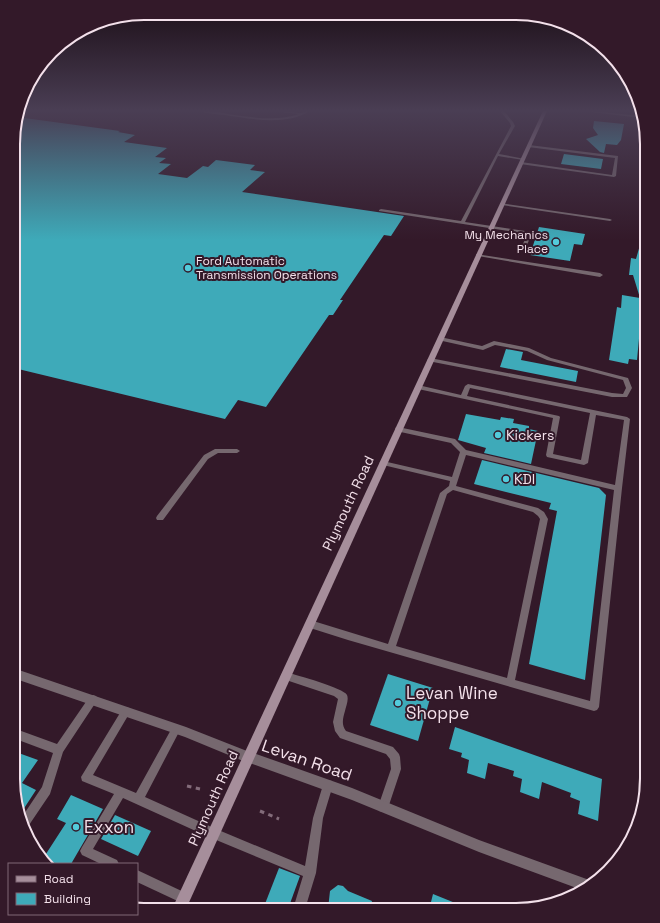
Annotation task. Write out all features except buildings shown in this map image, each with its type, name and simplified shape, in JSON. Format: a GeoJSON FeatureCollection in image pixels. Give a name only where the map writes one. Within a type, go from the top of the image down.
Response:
{"type":"FeatureCollection","features":[{"type":"Feature","properties":{"kind":"main road","name":"Plymouth Road"},"geometry":{"type":"LineString","coordinates":[[182,903],[213,833],[525,154]]}},
{"type":"Feature","properties":{"kind":"street","name":"Levan Road"},"geometry":{"type":"LineString","coordinates":[[20,675],[126,711],[248,757],[328,785],[479,846],[583,883]]}},
{"type":"Feature","properties":{"kind":"lane"},"geometry":{"type":"LineString","coordinates":[[463,222],[497,156],[614,176],[617,157],[594,154]]}},
{"type":"Feature","properties":{"kind":"lane"},"geometry":{"type":"LineString","coordinates":[[502,204],[610,220]]}},
{"type":"Feature","properties":{"kind":"lane"},"geometry":{"type":"LineString","coordinates":[[381,210],[530,233],[525,244]]}},
{"type":"Feature","properties":{"kind":"lane"},"geometry":{"type":"LineString","coordinates":[[478,255],[600,275]]}},
{"type":"Feature","properties":{"kind":"lane"},"geometry":{"type":"LineString","coordinates":[[430,360],[612,395],[625,396],[630,388],[626,378],[549,359],[529,350],[494,343],[483,348],[440,339]]}},
{"type":"Feature","properties":{"kind":"lane"},"geometry":{"type":"LineString","coordinates":[[310,624],[594,707],[627,419],[468,386],[463,397]]}},
{"type":"Feature","properties":{"kind":"lane"},"geometry":{"type":"LineString","coordinates":[[418,387],[557,417],[549,454],[584,463],[593,412]]}},
{"type":"Feature","properties":{"kind":"lane"},"geometry":{"type":"LineString","coordinates":[[398,429],[453,441],[464,452],[618,488]]}},
{"type":"Feature","properties":{"kind":"lane"},"geometry":{"type":"LineString","coordinates":[[160,518],[206,456],[217,451],[237,451]]}},
{"type":"Feature","properties":{"kind":"lane"},"geometry":{"type":"LineString","coordinates":[[392,648],[444,493],[454,483],[464,452]]}},
{"type":"Feature","properties":{"kind":"lane"},"geometry":{"type":"LineString","coordinates":[[383,463],[454,483],[536,510],[544,519],[510,683]]}},
{"type":"Feature","properties":{"kind":"lane"},"geometry":{"type":"LineString","coordinates":[[286,676],[337,693],[343,698],[343,705],[336,723],[338,730],[343,735],[389,750],[395,757],[396,769],[383,807]]}},
{"type":"Feature","properties":{"kind":"lane"},"geometry":{"type":"LineString","coordinates":[[27,818],[46,790],[59,750],[93,700]]}},
{"type":"Feature","properties":{"kind":"lane"},"geometry":{"type":"LineString","coordinates":[[126,711],[86,777],[213,833],[310,873]]}},
{"type":"Feature","properties":{"kind":"lane"},"geometry":{"type":"LineString","coordinates":[[138,799],[176,729]]}},
{"type":"Feature","properties":{"kind":"lane"},"geometry":{"type":"LineString","coordinates":[[20,736],[59,750]]}},
{"type":"Feature","properties":{"kind":"lane"},"geometry":{"type":"LineString","coordinates":[[301,903],[310,873],[318,818],[328,785]]}},
{"type":"Feature","properties":{"kind":"lane"},"geometry":{"type":"LineString","coordinates":[[111,863],[86,851],[121,792]]}},
{"type":"Feature","properties":{"kind":"lane"},"geometry":{"type":"LineString","coordinates":[[138,877],[180,903]]}},
{"type":"Feature","properties":{"kind":"path"},"geometry":{"type":"LineString","coordinates":[[187,786],[200,789]]}},
{"type":"Feature","properties":{"kind":"path"},"geometry":{"type":"LineString","coordinates":[[260,811],[279,819]]}},
{"type":"Feature","properties":{"kind":"place","name":"My Mechanics Place"},"geometry":{"type":"Point","coordinates":[556,242]}},
{"type":"Feature","properties":{"kind":"place","name":"Ford Automatic Transmission Operations"},"geometry":{"type":"Point","coordinates":[188,268]}},
{"type":"Feature","properties":{"kind":"place","name":"Kickers"},"geometry":{"type":"Point","coordinates":[498,435]}},
{"type":"Feature","properties":{"kind":"place","name":"KDI"},"geometry":{"type":"Point","coordinates":[506,479]}},
{"type":"Feature","properties":{"kind":"place","name":"Levan Wine Shoppe"},"geometry":{"type":"Point","coordinates":[398,703]}},
{"type":"Feature","properties":{"kind":"place","name":"Exxon"},"geometry":{"type":"Point","coordinates":[76,827]}}]}
